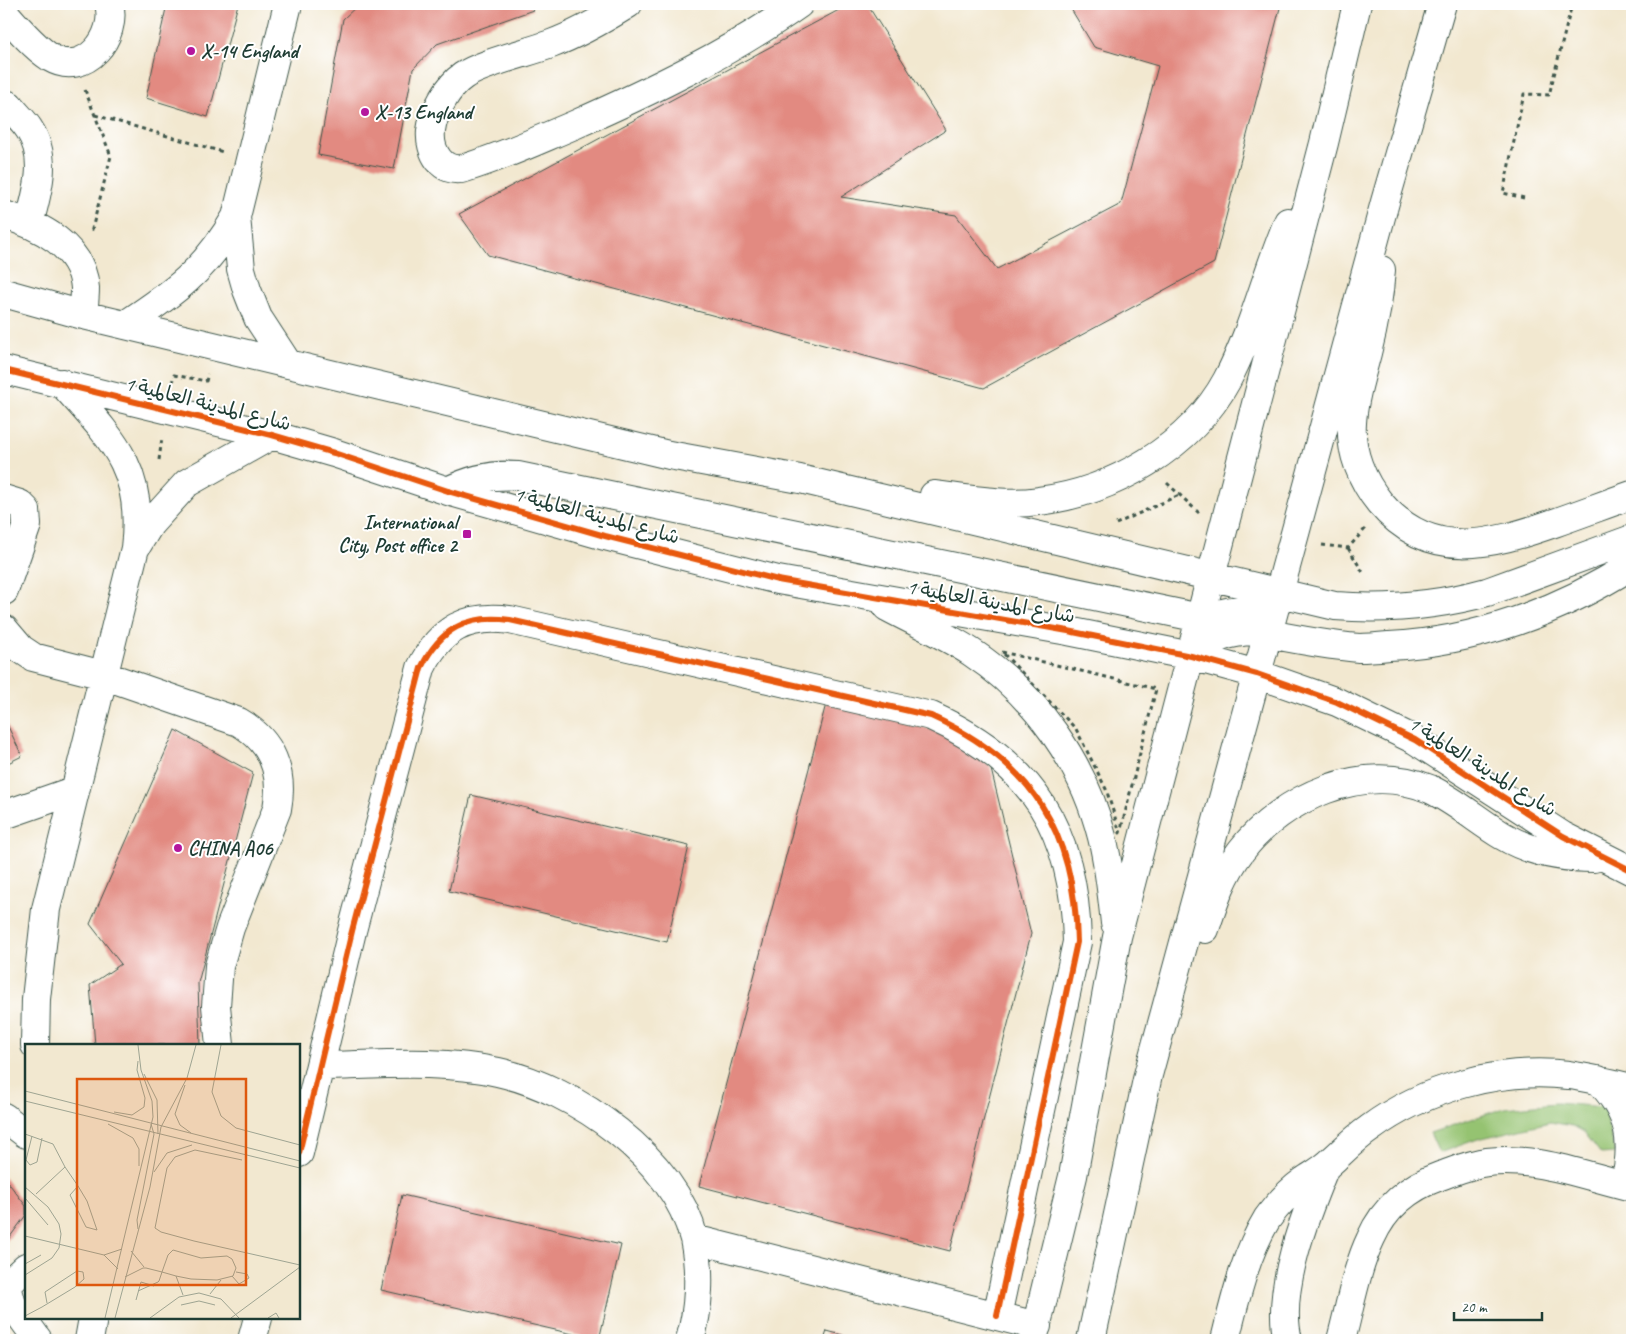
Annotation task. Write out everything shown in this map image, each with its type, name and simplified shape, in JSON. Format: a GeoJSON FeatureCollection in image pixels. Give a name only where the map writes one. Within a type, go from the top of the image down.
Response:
{"type":"FeatureCollection","features":[{"type":"Feature","properties":{"kind":"street"},"geometry":{"type":"LineString","coordinates":[[4,12],[52,58],[74,61],[88,57],[100,48],[108,35],[112,20],[109,4]]}},
{"type":"Feature","properties":{"kind":"street"},"geometry":{"type":"LineString","coordinates":[[288,4],[236,217],[240,269],[247,290],[258,318],[288,364]]}},
{"type":"Feature","properties":{"kind":"street"},"geometry":{"type":"LineString","coordinates":[[628,4],[562,39],[474,71],[454,83],[435,116],[431,131],[432,145],[437,159],[449,168],[464,168],[548,136],[671,79],[790,6]]}},
{"type":"Feature","properties":{"kind":"street"},"geometry":{"type":"LineString","coordinates":[[694,1239],[997,1316],[1035,1333],[1072,1176],[1117,937],[1324,143],[1357,4]]}},
{"type":"Feature","properties":{"kind":"street"},"geometry":{"type":"LineString","coordinates":[[1091,1340],[1148,1075],[1257,674],[1277,593],[1442,4]]}},
{"type":"Feature","properties":{"kind":"street"},"geometry":{"type":"LineString","coordinates":[[9,106],[29,129],[37,151],[22,187],[15,219],[42,229],[65,246],[81,271],[85,288],[83,315]]}},
{"type":"Feature","properties":{"kind":"street"},"geometry":{"type":"LineString","coordinates":[[800,479],[992,502],[1038,502],[1083,492],[1126,475],[1165,450],[1198,418],[1226,381],[1246,336],[1281,240],[1324,143]]}},
{"type":"Feature","properties":{"kind":"street"},"geometry":{"type":"LineString","coordinates":[[1385,202],[1384,239],[1375,314],[1354,405],[1352,424],[1357,461],[1374,495],[1386,510],[1416,532],[1451,543],[1470,544],[1506,538],[1632,495]]}},
{"type":"Feature","properties":{"kind":"street"},"geometry":{"type":"LineString","coordinates":[[125,325],[171,295],[190,279],[208,260],[236,217]]}},
{"type":"Feature","properties":{"kind":"street"},"geometry":{"type":"LineString","coordinates":[[4,293],[83,315],[669,454],[800,479],[1334,606],[1366,609],[1437,604],[1487,592],[1632,539]]}},
{"type":"Feature","properties":{"kind":"street","name":"شارع المدينة العالمية 1"},"geometry":{"type":"LineString","coordinates":[[4,370],[272,435],[334,453],[448,491],[605,536],[778,580],[1068,631],[1191,656],[1257,674],[1337,702],[1415,740],[1525,812],[1603,858],[1632,871]]}},
{"type":"Feature","properties":{"kind":"street"},"geometry":{"type":"LineString","coordinates":[[34,1044],[39,963],[46,909],[136,548],[137,506],[134,484],[127,466],[117,448],[100,426],[62,383]]}},
{"type":"Feature","properties":{"kind":"street"},"geometry":{"type":"LineString","coordinates":[[136,548],[150,524],[187,483],[272,435]]}},
{"type":"Feature","properties":{"kind":"street"},"geometry":{"type":"LineString","coordinates":[[448,491],[465,482],[483,477],[518,476],[1200,618],[1223,615],[1246,608],[1277,593]]}},
{"type":"Feature","properties":{"kind":"street"},"geometry":{"type":"LineString","coordinates":[[4,499],[20,504],[28,518],[28,525],[4,591]]}},
{"type":"Feature","properties":{"kind":"street"},"geometry":{"type":"LineString","coordinates":[[1191,656],[1201,647],[1226,634],[1254,631],[1361,648],[1437,642],[1496,628],[1558,605],[1632,565]]}},
{"type":"Feature","properties":{"kind":"street"},"geometry":{"type":"LineString","coordinates":[[864,595],[970,651],[1011,684],[1046,722],[1079,773],[1092,804],[1108,871],[1117,937]]}},
{"type":"Feature","properties":{"kind":"street"},"geometry":{"type":"LineString","coordinates":[[300,1149],[352,930],[421,668],[429,651],[456,626],[474,619],[492,617],[510,620],[931,716],[957,728],[987,747],[1022,779],[1039,801],[1054,826],[1065,853],[1072,880],[1076,909],[1077,942],[997,1316]]}},
{"type":"Feature","properties":{"kind":"street"},"geometry":{"type":"LineString","coordinates":[[4,629],[21,649],[33,657],[104,675],[239,722],[251,729],[262,739],[276,765],[280,779],[277,809],[230,928],[219,966],[216,1006],[220,1044]]}},
{"type":"Feature","properties":{"kind":"street"},"geometry":{"type":"LineString","coordinates":[[1148,1075],[1180,1009],[1218,890],[1228,869],[1257,833],[1274,818],[1313,794],[1358,781],[1404,782],[1427,788],[1448,798],[1504,837],[1528,848],[1569,857],[1603,858]]}},
{"type":"Feature","properties":{"kind":"street"},"geometry":{"type":"LineString","coordinates":[[4,815],[74,791]]}},
{"type":"Feature","properties":{"kind":"street"},"geometry":{"type":"LineString","coordinates":[[320,1066],[462,1065],[508,1075],[536,1084],[570,1099],[603,1120],[632,1144],[658,1172],[676,1197],[694,1239],[698,1287],[696,1318],[690,1340]]}},
{"type":"Feature","properties":{"kind":"street"},"geometry":{"type":"LineString","coordinates":[[1225,1340],[1247,1264],[1256,1240],[1268,1218],[1284,1198],[1303,1181],[1325,1167],[1346,1146],[1395,1112],[1450,1088],[1509,1076],[1538,1074],[1598,1080],[1632,1088]]}},
{"type":"Feature","properties":{"kind":"street"},"geometry":{"type":"LineString","coordinates":[[1341,1340],[1370,1238],[1381,1220],[1394,1205],[1409,1191],[1427,1181],[1466,1166],[1506,1161],[1539,1164],[1628,1186],[1631,1153],[1630,1136],[1619,1105],[1598,1080]]}},
{"type":"Feature","properties":{"kind":"street"},"geometry":{"type":"LineString","coordinates":[[4,1117],[25,1133]]}},
{"type":"Feature","properties":{"kind":"street"},"geometry":{"type":"LineString","coordinates":[[1288,1340],[1285,1319],[1292,1266],[1300,1232],[1325,1167]]}},
{"type":"Feature","properties":{"kind":"street"},"geometry":{"type":"LineString","coordinates":[[25,1268],[10,1282],[9,1297],[38,1340]]}},
{"type":"Feature","properties":{"kind":"street"},"geometry":{"type":"LineString","coordinates":[[89,1340],[93,1319]]}},
{"type":"Feature","properties":{"kind":"street"},"geometry":{"type":"LineString","coordinates":[[252,1340],[258,1319]]}},
{"type":"Feature","properties":{"kind":"path"},"geometry":{"type":"LineString","coordinates":[[1524,198],[1503,193],[1524,94],[1549,95],[1572,4]]}},
{"type":"Feature","properties":{"kind":"path"},"geometry":{"type":"LineString","coordinates":[[74,61],[111,156],[81,271]]}},
{"type":"Feature","properties":{"kind":"path"},"geometry":{"type":"LineString","coordinates":[[95,115],[250,160]]}},
{"type":"Feature","properties":{"kind":"path"},"geometry":{"type":"LineString","coordinates":[[1161,478],[1205,518]]}},
{"type":"Feature","properties":{"kind":"path"},"geometry":{"type":"LineString","coordinates":[[1110,526],[1179,495]]}},
{"type":"Feature","properties":{"kind":"path"},"geometry":{"type":"LineString","coordinates":[[1348,548],[1365,530]]}},
{"type":"Feature","properties":{"kind":"path"},"geometry":{"type":"LineString","coordinates":[[1316,544],[1348,548]]}},
{"type":"Feature","properties":{"kind":"path"},"geometry":{"type":"LineString","coordinates":[[1348,548],[1364,574]]}},
{"type":"Feature","properties":{"kind":"path"},"geometry":{"type":"LineString","coordinates":[[1002,652],[1156,688],[1138,762],[1120,833],[1106,790],[1076,729],[1002,652]]}},
{"type":"Feature","properties":{"kind":"green space"},"geometry":{"type":"Polygon","coordinates":[[[1556,1103],[1604,1107],[1615,1153],[1601,1154],[1584,1132],[1573,1126],[1550,1122],[1478,1139],[1439,1153],[1430,1133],[1504,1108],[1556,1103]]]}},
{"type":"Feature","properties":{"kind":"building","name":"X-14 England"},"geometry":{"type":"Polygon","coordinates":[[[167,4],[238,4],[208,117],[146,98],[167,4]]]}},
{"type":"Feature","properties":{"kind":"building","name":"X-13 England"},"geometry":{"type":"Polygon","coordinates":[[[359,4],[530,4],[533,10],[437,44],[413,69],[394,169],[318,155],[343,19],[359,4]]]}},
{"type":"Feature","properties":{"kind":"building"},"geometry":{"type":"Polygon","coordinates":[[[850,4],[867,4],[946,130],[841,197],[956,215],[997,269],[1121,204],[1158,66],[1094,47],[1068,4],[1281,4],[1214,263],[984,388],[488,255],[459,214],[850,4]]]}},
{"type":"Feature","properties":{"kind":"building"},"geometry":{"type":"Polygon","coordinates":[[[827,700],[944,733],[990,765],[1031,934],[950,1251],[699,1186],[827,700]]]}},
{"type":"Feature","properties":{"kind":"building"},"geometry":{"type":"Polygon","coordinates":[[[4,718],[22,756],[4,765],[4,718]]]}},
{"type":"Feature","properties":{"kind":"building","name":"CHINA A06"},"geometry":{"type":"Polygon","coordinates":[[[175,730],[253,773],[198,983],[200,1044],[95,1044],[90,985],[121,964],[90,924],[175,730]]]}},
{"type":"Feature","properties":{"kind":"building"},"geometry":{"type":"Polygon","coordinates":[[[471,795],[689,846],[667,942],[449,891],[471,795]]]}},
{"type":"Feature","properties":{"kind":"building"},"geometry":{"type":"Polygon","coordinates":[[[4,1177],[25,1205],[25,1216],[4,1245],[4,1177]]]}},
{"type":"Feature","properties":{"kind":"building"},"geometry":{"type":"Polygon","coordinates":[[[402,1195],[621,1245],[599,1340],[381,1290],[402,1195]]]}},
{"type":"Feature","properties":{"kind":"building"},"geometry":{"type":"Polygon","coordinates":[[[827,1331],[861,1340],[824,1340],[827,1331]]]}},
{"type":"Feature","properties":{"kind":"cycle path"},"geometry":{"type":"LineString","coordinates":[[4,370],[272,435],[334,453],[448,491],[605,536],[778,580],[1068,631],[1191,656],[1257,674],[1337,702],[1415,740],[1563,836],[1632,871]]}},
{"type":"Feature","properties":{"kind":"cycle path"},"geometry":{"type":"LineString","coordinates":[[300,1149],[352,931],[421,668],[437,643],[446,634],[468,622],[481,619],[510,620],[931,716],[966,734],[997,755],[1021,779],[1042,805],[1057,834],[1068,867],[1074,903],[1077,942],[997,1316]]}},
{"type":"Feature","properties":{"kind":"place","name":"X-14 England"},"geometry":{"type":"Point","coordinates":[191,51]}},
{"type":"Feature","properties":{"kind":"place","name":"X-13 England"},"geometry":{"type":"Point","coordinates":[365,112]}},
{"type":"Feature","properties":{"kind":"place","name":"International City, Post office 2"},"geometry":{"type":"Point","coordinates":[467,534]}},
{"type":"Feature","properties":{"kind":"place","name":"CHINA A06"},"geometry":{"type":"Point","coordinates":[178,848]}}]}
